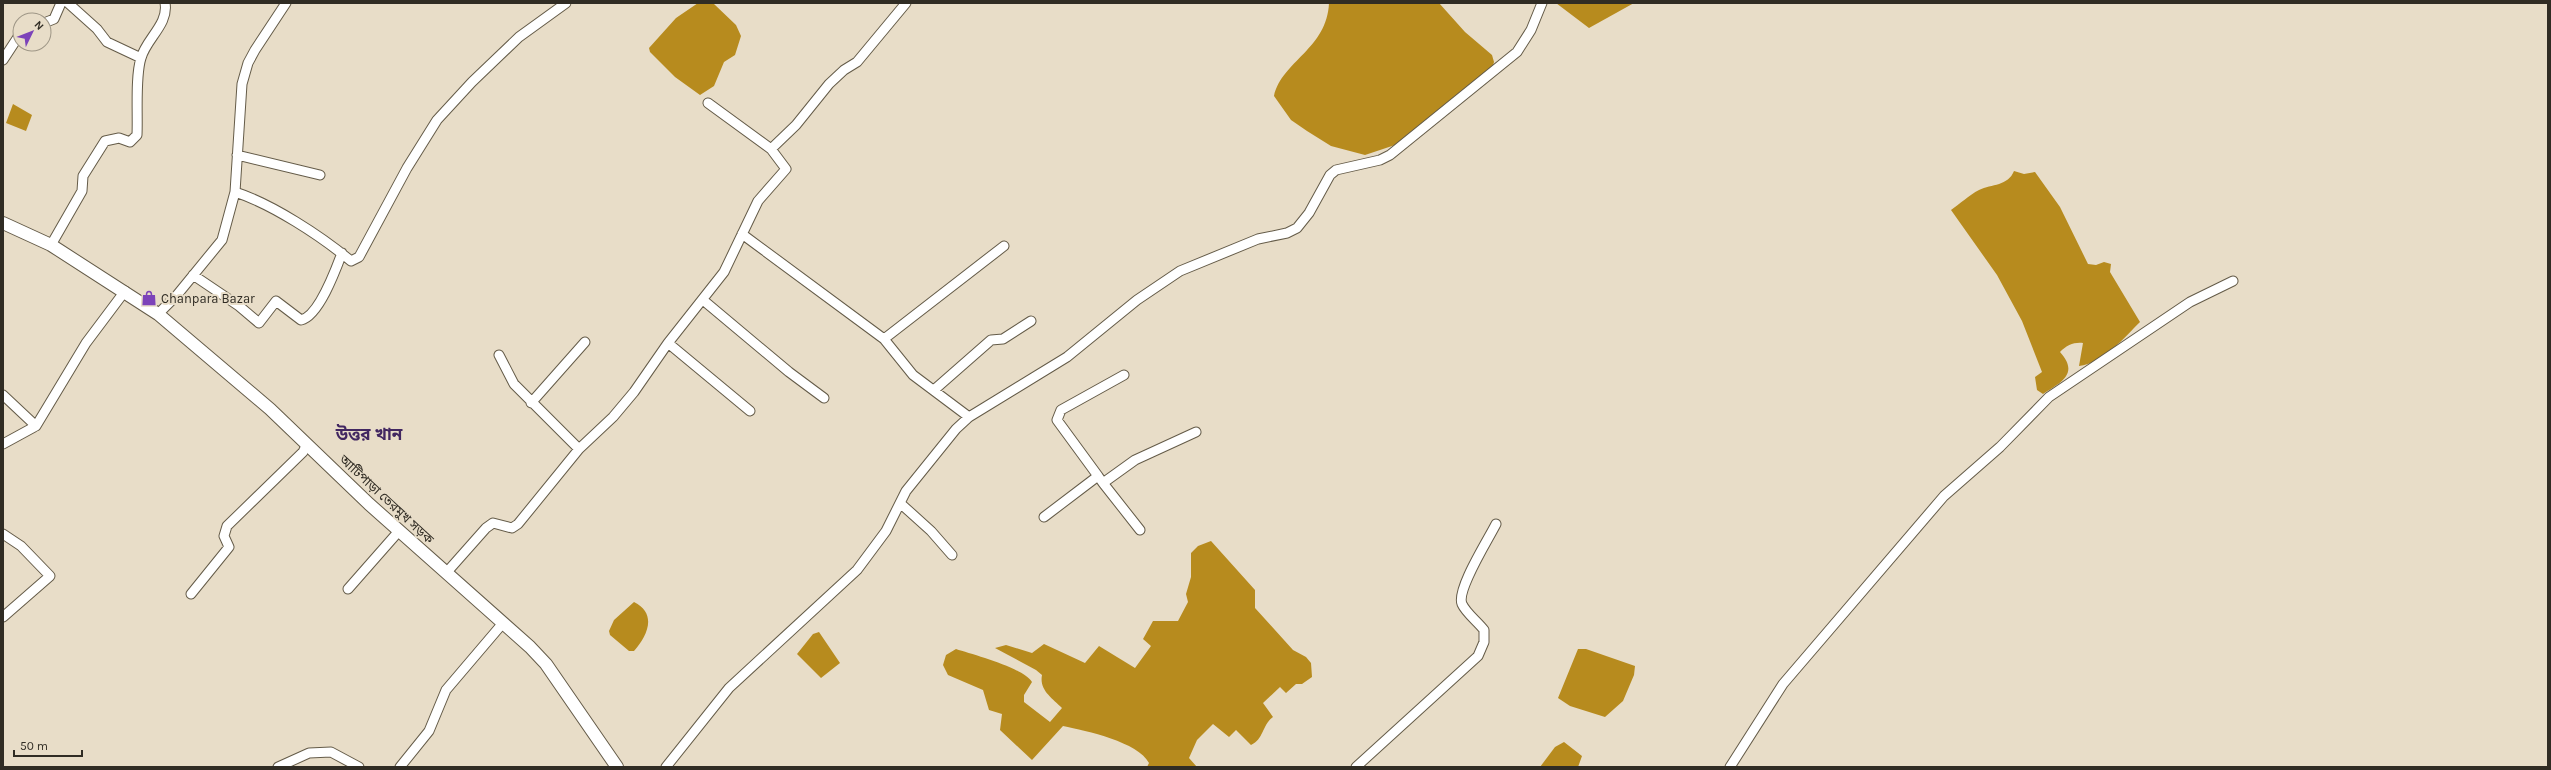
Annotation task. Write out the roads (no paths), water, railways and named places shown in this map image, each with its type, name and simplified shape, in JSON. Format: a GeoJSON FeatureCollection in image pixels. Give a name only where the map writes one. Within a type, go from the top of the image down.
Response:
{"type":"FeatureCollection","features":[{"type":"Feature","properties":{"kind":"main road","name":"আটিপাড়া তেরমুখ সড়ক"},"geometry":{"type":"LineString","coordinates":[[3,223],[51,245],[125,290],[158,314],[270,408],[399,531],[447,572],[546,664],[617,767]]}},
{"type":"Feature","properties":{"kind":"street"},"geometry":{"type":"LineString","coordinates":[[52,20],[54,19],[61,3]]}},
{"type":"Feature","properties":{"kind":"street"},"geometry":{"type":"LineString","coordinates":[[68,3],[97,29],[107,42],[141,58]]}},
{"type":"Feature","properties":{"kind":"street"},"geometry":{"type":"LineString","coordinates":[[51,245],[80,197],[83,176],[105,141],[119,138],[130,142],[137,135],[141,58],[163,19],[166,10],[165,3]]}},
{"type":"Feature","properties":{"kind":"street"},"geometry":{"type":"LineString","coordinates":[[158,314],[222,240],[235,192],[242,84],[248,64],[286,3]]}},
{"type":"Feature","properties":{"kind":"street"},"geometry":{"type":"LineString","coordinates":[[235,192],[256,200],[342,253],[351,261],[359,257],[437,120],[472,82],[519,37],[566,3]]}},
{"type":"Feature","properties":{"kind":"street"},"geometry":{"type":"LineString","coordinates":[[771,149],[796,125],[829,84],[844,70],[857,62],[906,3]]}},
{"type":"Feature","properties":{"kind":"street"},"geometry":{"type":"LineString","coordinates":[[666,767],[729,688],[858,570],[886,531],[900,503],[916,477],[969,416],[1067,357],[1137,300],[1180,271],[1258,239],[1287,233],[1297,228],[1309,213],[1330,175],[1336,170],[1380,160],[1390,155],[1517,52],[1525,42],[1542,3]]}},
{"type":"Feature","properties":{"kind":"street"},"geometry":{"type":"LineString","coordinates":[[3,60],[12,46]]}},
{"type":"Feature","properties":{"kind":"street"},"geometry":{"type":"LineString","coordinates":[[447,572],[486,528],[493,523],[512,528],[518,524],[578,449],[613,417],[634,392],[668,343],[724,272],[758,201],[786,169],[771,149],[708,102]]}},
{"type":"Feature","properties":{"kind":"street"},"geometry":{"type":"LineString","coordinates":[[237,155],[320,176]]}},
{"type":"Feature","properties":{"kind":"street"},"geometry":{"type":"LineString","coordinates":[[742,234],[884,339],[913,375],[969,416]]}},
{"type":"Feature","properties":{"kind":"street"},"geometry":{"type":"LineString","coordinates":[[884,339],[1004,246]]}},
{"type":"Feature","properties":{"kind":"street"},"geometry":{"type":"LineString","coordinates":[[193,275],[239,306],[259,323],[276,301],[301,320],[310,314],[328,288],[342,253]]}},
{"type":"Feature","properties":{"kind":"street"},"geometry":{"type":"LineString","coordinates":[[1730,767],[1783,684],[1944,496],[2000,447],[2048,397],[2190,302],[2233,281]]}},
{"type":"Feature","properties":{"kind":"street"},"geometry":{"type":"LineString","coordinates":[[3,444],[36,426],[86,343],[125,290]]}},
{"type":"Feature","properties":{"kind":"street"},"geometry":{"type":"LineString","coordinates":[[703,300],[789,372],[824,398]]}},
{"type":"Feature","properties":{"kind":"street"},"geometry":{"type":"LineString","coordinates":[[934,390],[991,340],[1003,339],[1031,321]]}},
{"type":"Feature","properties":{"kind":"street"},"geometry":{"type":"LineString","coordinates":[[531,403],[585,342]]}},
{"type":"Feature","properties":{"kind":"street"},"geometry":{"type":"LineString","coordinates":[[668,343],[750,411]]}},
{"type":"Feature","properties":{"kind":"street"},"geometry":{"type":"LineString","coordinates":[[499,355],[514,384],[531,403],[578,449]]}},
{"type":"Feature","properties":{"kind":"street"},"geometry":{"type":"LineString","coordinates":[[1124,375],[1061,410],[1058,414],[1057,420],[1140,530]]}},
{"type":"Feature","properties":{"kind":"street"},"geometry":{"type":"LineString","coordinates":[[3,395],[36,426]]}},
{"type":"Feature","properties":{"kind":"street"},"geometry":{"type":"LineString","coordinates":[[1044,517],[1101,479],[1135,460],[1196,432]]}},
{"type":"Feature","properties":{"kind":"street"},"geometry":{"type":"LineString","coordinates":[[191,594],[229,547],[224,536],[227,526],[303,452],[307,444]]}},
{"type":"Feature","properties":{"kind":"street"},"geometry":{"type":"LineString","coordinates":[[900,503],[931,531],[952,555]]}},
{"type":"Feature","properties":{"kind":"street"},"geometry":{"type":"LineString","coordinates":[[1356,767],[1478,656],[1484,642],[1484,630],[1462,604],[1460,598],[1466,578],[1496,524]]}},
{"type":"Feature","properties":{"kind":"street"},"geometry":{"type":"LineString","coordinates":[[348,589],[399,531]]}},
{"type":"Feature","properties":{"kind":"street"},"geometry":{"type":"LineString","coordinates":[[3,534],[21,546],[50,576],[3,617]]}},
{"type":"Feature","properties":{"kind":"street"},"geometry":{"type":"LineString","coordinates":[[400,767],[429,731],[446,690],[503,623]]}},
{"type":"Feature","properties":{"kind":"street"},"geometry":{"type":"LineString","coordinates":[[278,767],[309,753],[331,752],[359,767]]}},
{"type":"Feature","properties":{"kind":"place","name":"Chanpara Bazar"},"geometry":{"type":"Point","coordinates":[149,298]}},
{"type":"Feature","properties":{"kind":"district","name":"উত্তর খান"},"geometry":{"type":"Point","coordinates":[369,434]}}]}
